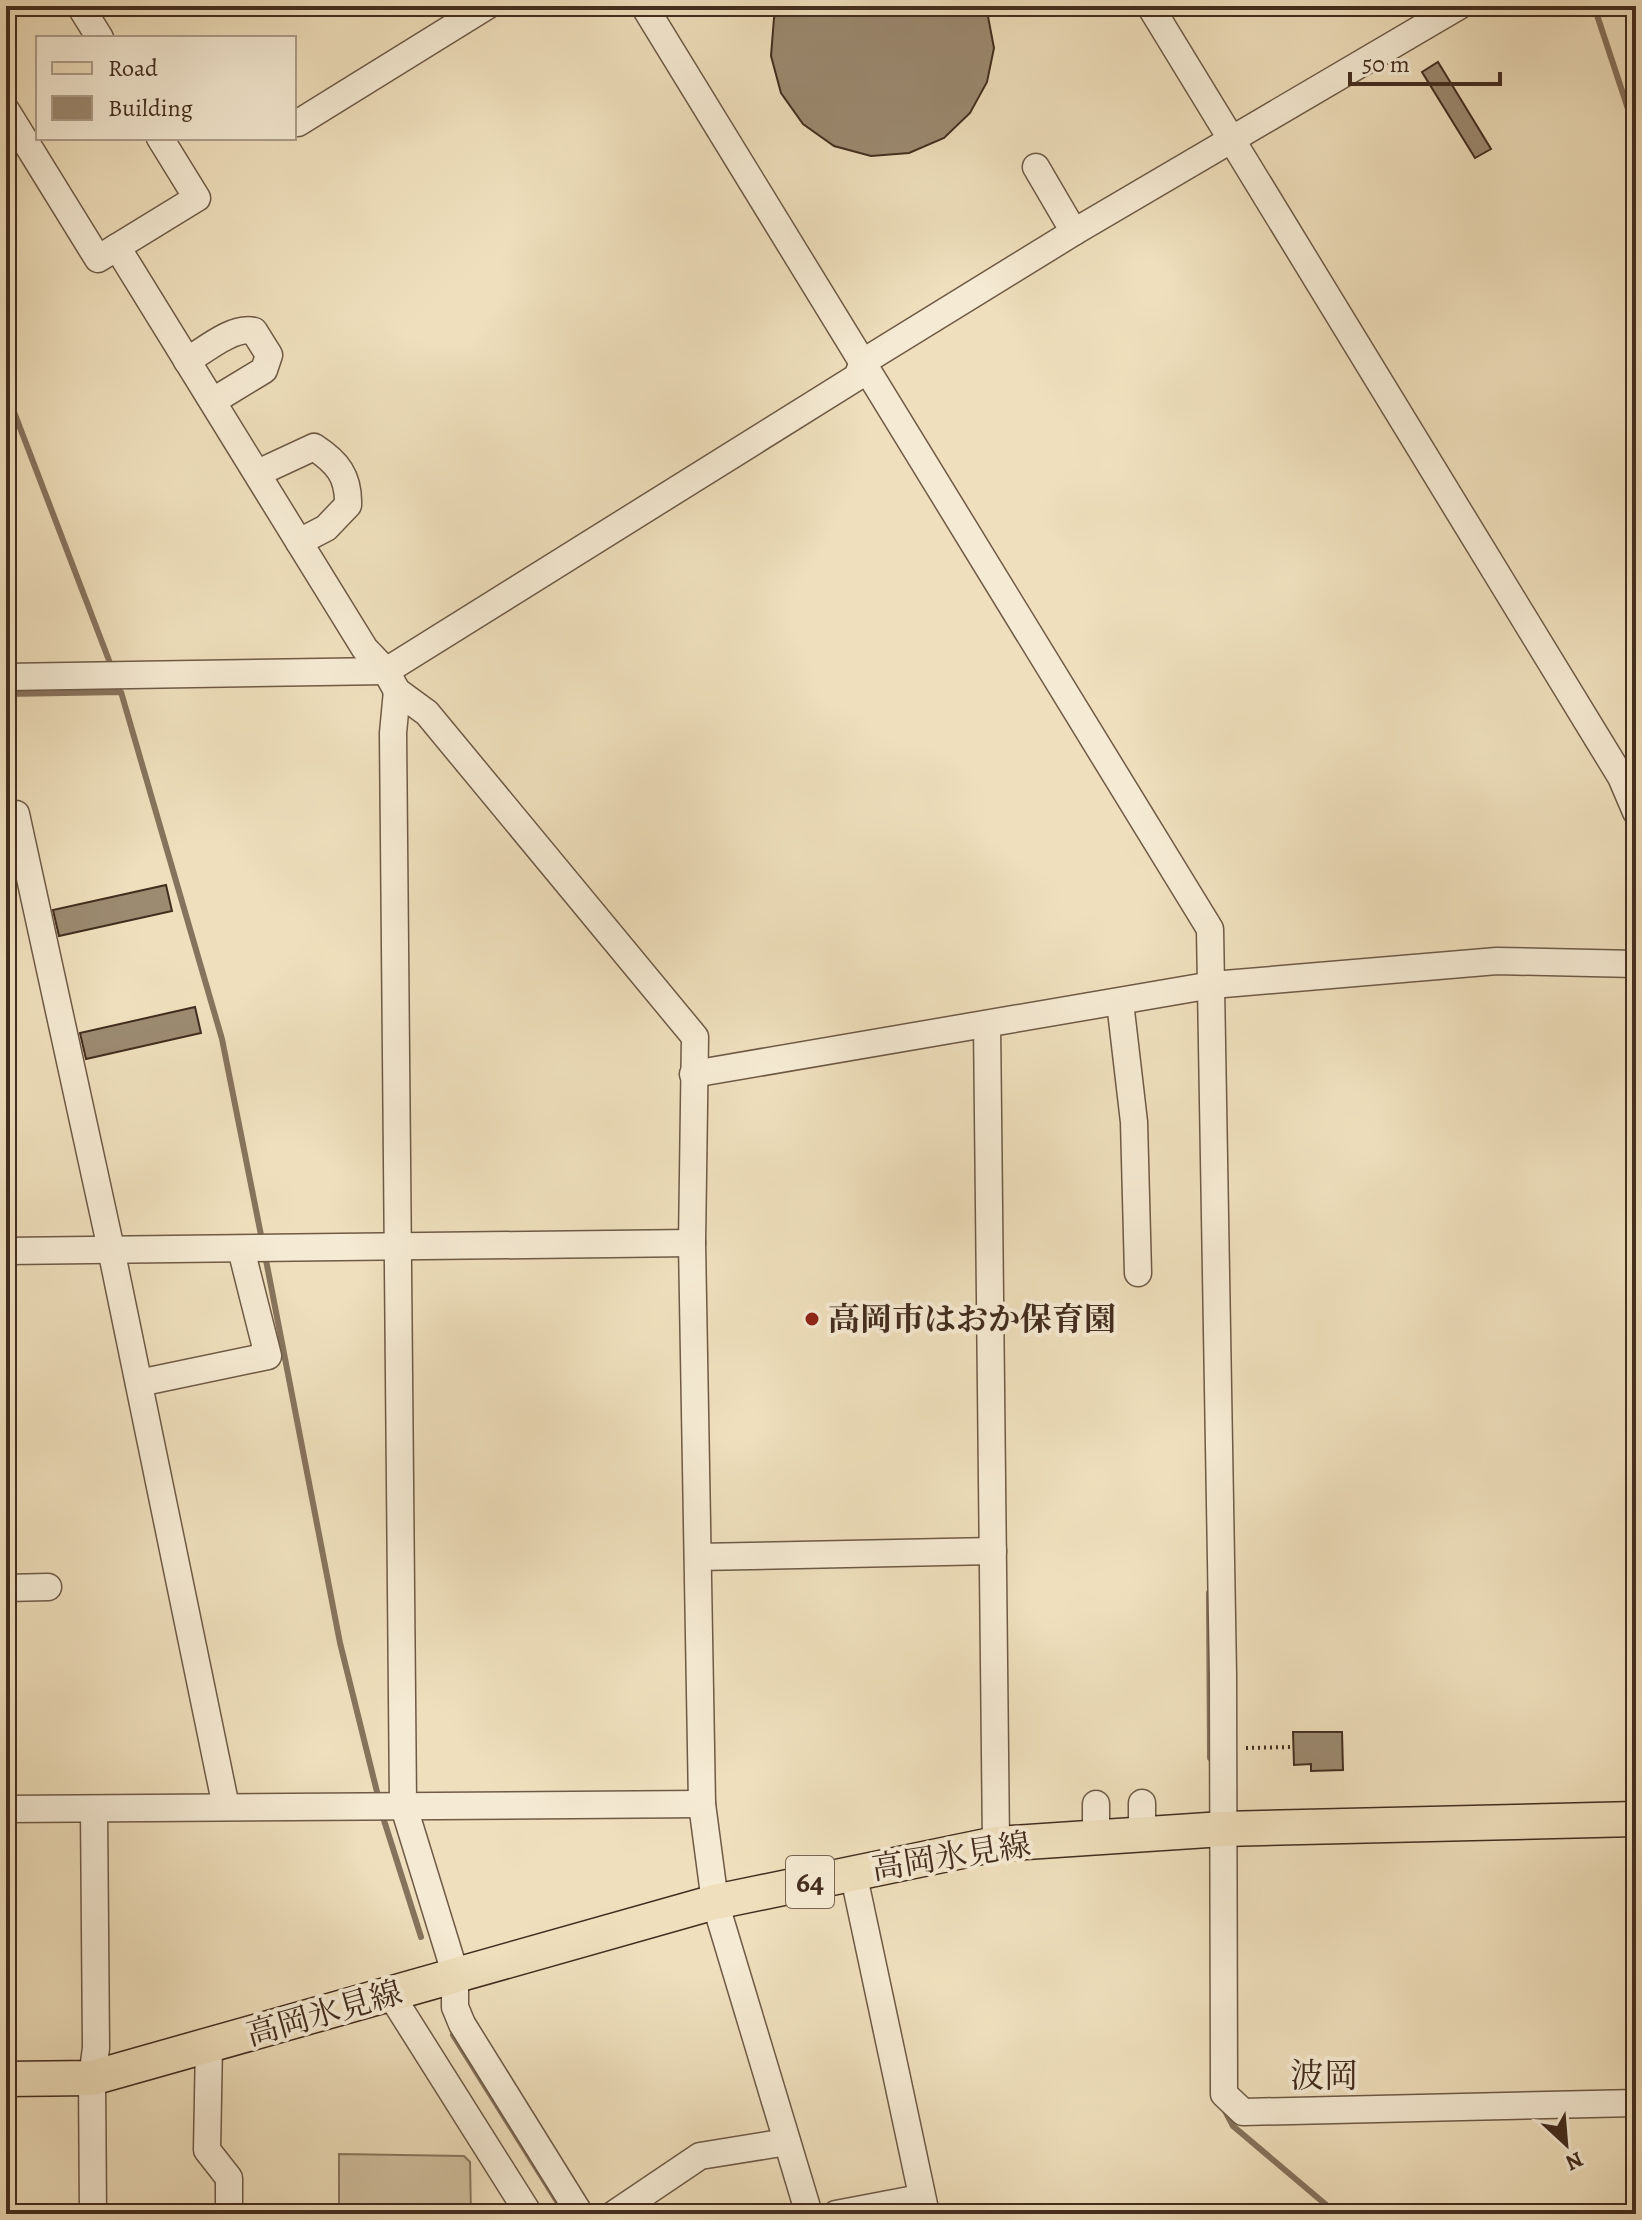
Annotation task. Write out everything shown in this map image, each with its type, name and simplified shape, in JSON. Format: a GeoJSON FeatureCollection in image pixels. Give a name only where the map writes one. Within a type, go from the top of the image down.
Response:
{"type":"FeatureCollection","features":[{"type":"Feature","properties":{"kind":"main road","name":"高岡氷見線"},"geometry":{"type":"LineString","coordinates":[[6,2079],[92,2078],[715,1902],[996,1844],[1096,1820],[1142,1818],[1223,1829],[1636,1819]]}},
{"type":"Feature","properties":{"kind":"street"},"geometry":{"type":"LineString","coordinates":[[80,6],[99,36]]}},
{"type":"Feature","properties":{"kind":"street"},"geometry":{"type":"LineString","coordinates":[[298,123],[487,6]]}},
{"type":"Feature","properties":{"kind":"street"},"geometry":{"type":"LineString","coordinates":[[644,6],[860,370],[1210,929],[1227,1713],[1223,1748],[1226,1791],[1223,1829],[1224,2094],[1243,2112],[1636,2103]]}},
{"type":"Feature","properties":{"kind":"street"},"geometry":{"type":"LineString","coordinates":[[1150,6],[1621,777],[1636,812]]}},
{"type":"Feature","properties":{"kind":"street"},"geometry":{"type":"LineString","coordinates":[[6,677],[78,674],[391,681],[1074,232],[1459,6]]}},
{"type":"Feature","properties":{"kind":"street"},"geometry":{"type":"LineString","coordinates":[[6,110],[98,259],[197,198],[161,140]]}},
{"type":"Feature","properties":{"kind":"street"},"geometry":{"type":"LineString","coordinates":[[1036,167],[1074,232]]}},
{"type":"Feature","properties":{"kind":"street"},"geometry":{"type":"LineString","coordinates":[[117,247],[365,649],[391,681],[427,713],[695,1037],[692,1243],[702,1804],[715,1902],[809,2214]]}},
{"type":"Feature","properties":{"kind":"street"},"geometry":{"type":"LineString","coordinates":[[187,361],[232,334],[246,329],[254,331],[269,355],[264,370],[213,401]]}},
{"type":"Feature","properties":{"kind":"street"},"geometry":{"type":"LineString","coordinates":[[258,473],[294,453],[314,447],[331,458],[346,478],[348,505],[326,528],[299,542]]}},
{"type":"Feature","properties":{"kind":"street"},"geometry":{"type":"LineString","coordinates":[[391,681],[400,1247],[386,1804],[455,1973],[455,2007],[462,2024],[580,2214]]}},
{"type":"Feature","properties":{"kind":"street"},"geometry":{"type":"LineString","coordinates":[[16,814],[111,1249],[226,1807]]}},
{"type":"Feature","properties":{"kind":"street"},"geometry":{"type":"LineString","coordinates":[[693,1074],[1210,986],[1497,961],[1636,964]]}},
{"type":"Feature","properties":{"kind":"street"},"geometry":{"type":"LineString","coordinates":[[1120,1002],[1134,1122],[1138,1273]]}},
{"type":"Feature","properties":{"kind":"street"},"geometry":{"type":"LineString","coordinates":[[987,1024],[996,1844]]}},
{"type":"Feature","properties":{"kind":"street"},"geometry":{"type":"LineString","coordinates":[[6,1251],[692,1243]]}},
{"type":"Feature","properties":{"kind":"street"},"geometry":{"type":"LineString","coordinates":[[139,1383],[268,1356],[253,1249]]}},
{"type":"Feature","properties":{"kind":"street"},"geometry":{"type":"LineString","coordinates":[[698,1557],[993,1551]]}},
{"type":"Feature","properties":{"kind":"street"},"geometry":{"type":"LineString","coordinates":[[6,1588],[48,1587]]}},
{"type":"Feature","properties":{"kind":"street"},"geometry":{"type":"LineString","coordinates":[[6,1809],[702,1804]]}},
{"type":"Feature","properties":{"kind":"street"},"geometry":{"type":"LineString","coordinates":[[93,2214],[92,2078],[96,2048],[94,1810]]}},
{"type":"Feature","properties":{"kind":"street"},"geometry":{"type":"LineString","coordinates":[[836,2214],[923,2206],[853,1872]]}},
{"type":"Feature","properties":{"kind":"street"},"geometry":{"type":"LineString","coordinates":[[391,1995],[529,2214]]}},
{"type":"Feature","properties":{"kind":"street"},"geometry":{"type":"LineString","coordinates":[[209,2045],[207,2150],[229,2178],[229,2214]]}},
{"type":"Feature","properties":{"kind":"street"},"geometry":{"type":"LineString","coordinates":[[614,2214],[700,2156],[787,2142]]}},
{"type":"Feature","properties":{"kind":"path"},"geometry":{"type":"LineString","coordinates":[[1223,1748],[1293,1747]]}},
{"type":"Feature","properties":{"kind":"shaded area"},"geometry":{"type":"Polygon","coordinates":[[[339,2154],[464,2156],[470,2162],[471,2214],[339,2214],[339,2154]]]}},
{"type":"Feature","properties":{"kind":"building"},"geometry":{"type":"Polygon","coordinates":[[[779,6],[986,6],[994,48],[987,82],[970,113],[944,138],[909,153],[871,156],[834,146],[803,124],[781,93],[771,56],[774,18],[779,6]]]}},
{"type":"Feature","properties":{"kind":"building"},"geometry":{"type":"Polygon","coordinates":[[[1438,62],[1491,149],[1475,158],[1422,72],[1438,62]]]}},
{"type":"Feature","properties":{"kind":"building"},"geometry":{"type":"Polygon","coordinates":[[[166,885],[172,911],[59,936],[53,910],[166,885]]]}},
{"type":"Feature","properties":{"kind":"building"},"geometry":{"type":"Polygon","coordinates":[[[195,1007],[201,1033],[86,1059],[80,1033],[195,1007]]]}},
{"type":"Feature","properties":{"kind":"building"},"geometry":{"type":"Polygon","coordinates":[[[1293,1732],[1342,1732],[1343,1770],[1311,1771],[1311,1764],[1294,1765],[1293,1732]]]}},
{"type":"Feature","properties":{"kind":"waterway"},"geometry":{"type":"LineString","coordinates":[[1594,6],[1636,133]]}},
{"type":"Feature","properties":{"kind":"waterway"},"geometry":{"type":"LineString","coordinates":[[6,391],[110,663]]}},
{"type":"Feature","properties":{"kind":"waterway"},"geometry":{"type":"LineString","coordinates":[[6,694],[121,692],[222,1039],[262,1240]]}},
{"type":"Feature","properties":{"kind":"waterway"},"geometry":{"type":"LineString","coordinates":[[265,1255],[340,1643],[379,1800]]}},
{"type":"Feature","properties":{"kind":"waterway"},"geometry":{"type":"LineString","coordinates":[[1209,1593],[1210,1758]]}},
{"type":"Feature","properties":{"kind":"waterway"},"geometry":{"type":"LineString","coordinates":[[382,1814],[421,1937]]}},
{"type":"Feature","properties":{"kind":"waterway"},"geometry":{"type":"LineString","coordinates":[[453,2035],[565,2214]]}},
{"type":"Feature","properties":{"kind":"waterway"},"geometry":{"type":"LineString","coordinates":[[1223,2107],[1233,2126],[1337,2214]]}},
{"type":"Feature","properties":{"kind":"place","name":"高岡市はおか保育園"},"geometry":{"type":"Point","coordinates":[812,1319]}},
{"type":"Feature","properties":{"kind":"district","name":"波岡"},"geometry":{"type":"Point","coordinates":[1324,2075]}}]}
